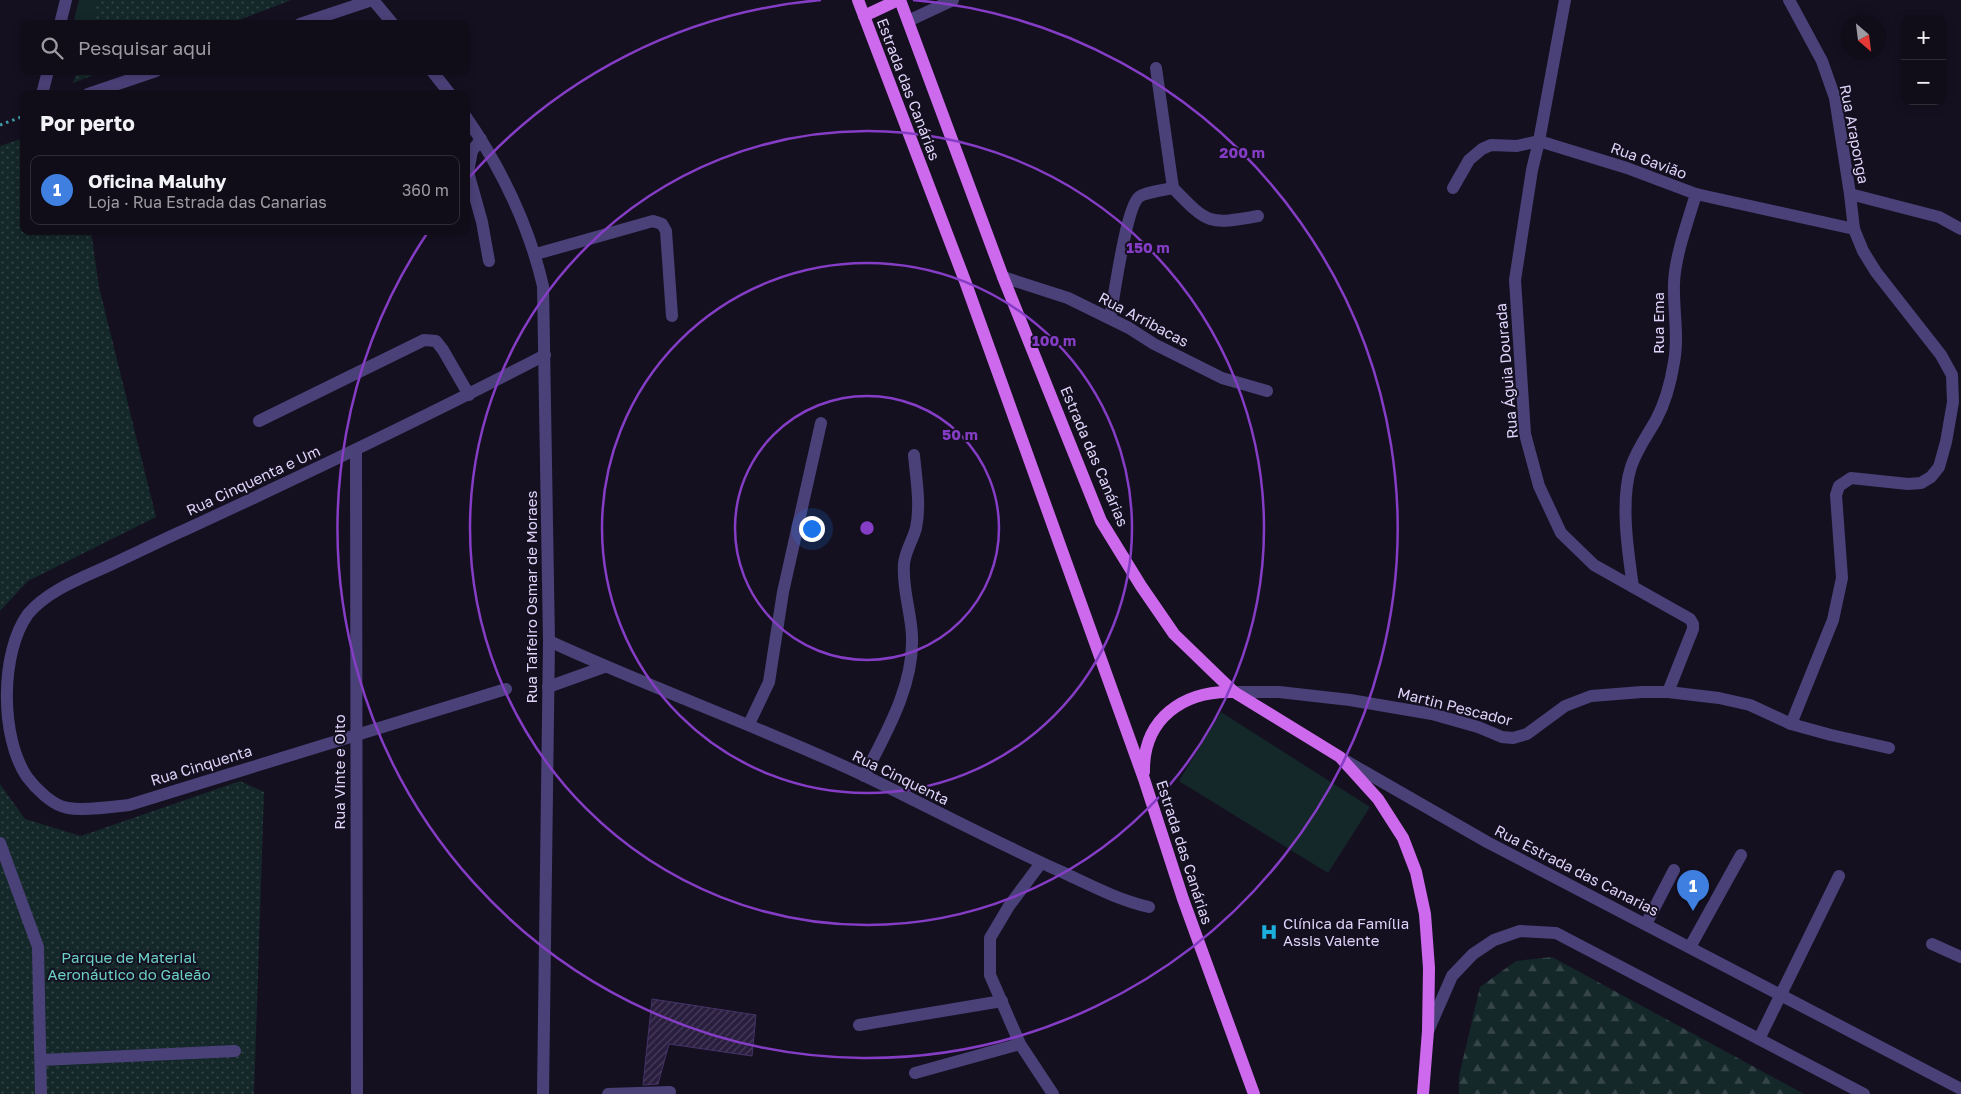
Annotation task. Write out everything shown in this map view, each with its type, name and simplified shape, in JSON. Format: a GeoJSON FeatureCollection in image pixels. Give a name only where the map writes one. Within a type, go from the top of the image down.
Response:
{"type":"FeatureCollection","features":[{"type":"Feature","properties":{"kind":"main road","name":"Estrada das Canárias"},"geometry":{"type":"LineString","coordinates":[[858,0],[965,281],[1144,779],[1183,899],[1254,1094]]}},
{"type":"Feature","properties":{"kind":"main road","name":"Estrada das Canárias"},"geometry":{"type":"LineString","coordinates":[[899,0],[1003,277],[1101,521],[1141,586],[1174,634],[1234,692],[1340,757],[1378,798],[1403,838],[1416,872],[1425,914],[1429,968],[1428,1031],[1423,1094]]}},
{"type":"Feature","properties":{"kind":"main road"},"geometry":{"type":"LineString","coordinates":[[864,16],[899,0]]}},
{"type":"Feature","properties":{"kind":"main road"},"geometry":{"type":"LineString","coordinates":[[1144,779],[1144,761],[1148,744],[1156,728],[1167,714],[1182,702],[1198,695],[1216,691],[1234,692]]}},
{"type":"Feature","properties":{"kind":"street"},"geometry":{"type":"LineString","coordinates":[[61,20],[66,0]]}},
{"type":"Feature","properties":{"kind":"street"},"geometry":{"type":"LineString","coordinates":[[312,20],[373,0],[390,20]]}},
{"type":"Feature","properties":{"kind":"street"},"geometry":{"type":"LineString","coordinates":[[908,21],[953,0]]}},
{"type":"Feature","properties":{"kind":"street","name":"Rua Águia Dourada"},"geometry":{"type":"LineString","coordinates":[[1565,0],[1532,170],[1515,280],[1525,434],[1539,486],[1561,533],[1594,565],[1690,619],[1693,624],[1693,629],[1668,692]]}},
{"type":"Feature","properties":{"kind":"street","name":"Rua Araponga"},"geometry":{"type":"LineString","coordinates":[[1789,0],[1822,61],[1835,98],[1854,229],[1863,251],[1876,272],[1941,355],[1952,375],[1954,402],[1939,467],[1931,477],[1922,483],[1908,484],[1852,478],[1839,486],[1836,495],[1842,578],[1833,620],[1791,724]]}},
{"type":"Feature","properties":{"kind":"street"},"geometry":{"type":"LineString","coordinates":[[1156,68],[1173,188],[1197,212],[1210,220],[1223,222],[1258,216]]}},
{"type":"Feature","properties":{"kind":"street"},"geometry":{"type":"LineString","coordinates":[[43,90],[47,75]]}},
{"type":"Feature","properties":{"kind":"street"},"geometry":{"type":"LineString","coordinates":[[100,90],[144,75]]}},
{"type":"Feature","properties":{"kind":"street"},"geometry":{"type":"LineString","coordinates":[[435,75],[447,90]]}},
{"type":"Feature","properties":{"kind":"street","name":"Rua Taifeiro Osmar de Moraes"},"geometry":{"type":"LineString","coordinates":[[470,123],[507,186],[536,254],[543,286],[549,641],[543,1094]]}},
{"type":"Feature","properties":{"kind":"street"},"geometry":{"type":"LineString","coordinates":[[470,162],[472,151],[481,139]]}},
{"type":"Feature","properties":{"kind":"street","name":"Rua Gavião"},"geometry":{"type":"LineString","coordinates":[[1453,188],[1469,160],[1482,149],[1492,145],[1517,146],[1539,141],[1626,168],[1696,194],[1854,229]]}},
{"type":"Feature","properties":{"kind":"street"},"geometry":{"type":"LineString","coordinates":[[470,179],[482,222],[489,261]]}},
{"type":"Feature","properties":{"kind":"street"},"geometry":{"type":"LineString","coordinates":[[1110,318],[1128,225],[1135,202],[1143,194],[1173,188]]}},
{"type":"Feature","properties":{"kind":"street","name":"Rua Ema"},"geometry":{"type":"LineString","coordinates":[[1632,587],[1627,542],[1626,501],[1630,468],[1640,446],[1657,418],[1674,362],[1676,340],[1674,280],[1683,238],[1696,194]]}},
{"type":"Feature","properties":{"kind":"street"},"geometry":{"type":"LineString","coordinates":[[1850,194],[1938,217],[1961,229]]}},
{"type":"Feature","properties":{"kind":"street"},"geometry":{"type":"LineString","coordinates":[[536,254],[653,221],[662,224],[666,231],[672,316]]}},
{"type":"Feature","properties":{"kind":"street","name":"Rua Arribacas"},"geometry":{"type":"LineString","coordinates":[[1003,277],[1068,298],[1110,318],[1154,344],[1222,378],[1267,391]]}},
{"type":"Feature","properties":{"kind":"street"},"geometry":{"type":"LineString","coordinates":[[259,421],[424,340],[436,341],[469,395]]}},
{"type":"Feature","properties":{"kind":"street","name":"Rua Cinquenta e Um"},"geometry":{"type":"LineString","coordinates":[[5,664],[16,634],[28,614],[44,597],[356,450],[469,395],[545,355]]}},
{"type":"Feature","properties":{"kind":"street"},"geometry":{"type":"LineString","coordinates":[[749,724],[769,682],[787,572],[809,483],[821,423]]}},
{"type":"Feature","properties":{"kind":"street","name":"Rua Vinte e Oito"},"geometry":{"type":"LineString","coordinates":[[356,450],[357,1094]]}},
{"type":"Feature","properties":{"kind":"street"},"geometry":{"type":"LineString","coordinates":[[864,776],[898,706],[907,680],[911,656],[912,637],[904,570],[905,557],[914,536],[918,517],[914,455]]}},
{"type":"Feature","properties":{"kind":"street","name":"Rua Cinquenta"},"geometry":{"type":"LineString","coordinates":[[549,641],[604,666],[749,724],[864,776],[1041,863],[1117,897],[1149,907]]}},
{"type":"Feature","properties":{"kind":"street","name":"Rua Cinquenta"},"geometry":{"type":"LineString","coordinates":[[5,664],[4,718],[8,741],[15,759],[26,776],[40,791],[54,802],[67,808],[107,808],[129,805],[506,689]]}},
{"type":"Feature","properties":{"kind":"street"},"geometry":{"type":"LineString","coordinates":[[548,687],[604,666]]}},
{"type":"Feature","properties":{"kind":"street","name":"Martin Pescador"},"geometry":{"type":"LineString","coordinates":[[1234,692],[1279,692],[1350,700],[1432,714],[1478,727],[1502,737],[1513,738],[1528,734],[1565,706],[1591,696],[1668,692],[1718,698],[1750,705],[1791,724],[1889,748]]}},
{"type":"Feature","properties":{"kind":"street","name":"Rua Estrada das Canarias"},"geometry":{"type":"LineString","coordinates":[[1340,757],[1487,842],[1782,994],[1961,1089]]}},
{"type":"Feature","properties":{"kind":"street"},"geometry":{"type":"LineString","coordinates":[[0,842],[38,947],[41,1094]]}},
{"type":"Feature","properties":{"kind":"street"},"geometry":{"type":"LineString","coordinates":[[1690,947],[1741,856]]}},
{"type":"Feature","properties":{"kind":"street"},"geometry":{"type":"LineString","coordinates":[[1041,863],[1009,906],[990,938],[990,975],[1020,1044],[1053,1094]]}},
{"type":"Feature","properties":{"kind":"street"},"geometry":{"type":"LineString","coordinates":[[1646,924],[1674,870]]}},
{"type":"Feature","properties":{"kind":"street"},"geometry":{"type":"LineString","coordinates":[[1759,1039],[1839,876]]}},
{"type":"Feature","properties":{"kind":"street"},"geometry":{"type":"LineString","coordinates":[[1428,1031],[1452,976],[1473,954],[1494,940],[1520,931],[1556,933],[1864,1094]]}},
{"type":"Feature","properties":{"kind":"street"},"geometry":{"type":"LineString","coordinates":[[1932,944],[1961,957]]}},
{"type":"Feature","properties":{"kind":"street"},"geometry":{"type":"LineString","coordinates":[[859,1025],[1002,1001]]}},
{"type":"Feature","properties":{"kind":"street"},"geometry":{"type":"LineString","coordinates":[[916,1073],[1020,1044]]}},
{"type":"Feature","properties":{"kind":"street"},"geometry":{"type":"LineString","coordinates":[[41,1060],[235,1051]]}},
{"type":"Feature","properties":{"kind":"street"},"geometry":{"type":"LineString","coordinates":[[608,1094],[670,1092]]}},
{"type":"Feature","properties":{"kind":"path"},"geometry":{"type":"LineString","coordinates":[[0,125],[20,118]]}},
{"type":"Feature","properties":{"kind":"green space"},"geometry":{"type":"Polygon","coordinates":[[[79,0],[139,0],[133,20],[74,20],[79,0]]]}},
{"type":"Feature","properties":{"kind":"green space"},"geometry":{"type":"Polygon","coordinates":[[[98,0],[291,0],[239,20],[92,20],[98,0]]]}},
{"type":"Feature","properties":{"kind":"green space"},"geometry":{"type":"Polygon","coordinates":[[[76,75],[94,75],[73,83],[76,75]]]}},
{"type":"Feature","properties":{"kind":"green space"},"geometry":{"type":"Polygon","coordinates":[[[20,139],[20,235],[92,235],[99,287],[156,517],[28,581],[0,611],[0,146],[20,139]]]}},
{"type":"Feature","properties":{"kind":"green space"},"geometry":{"type":"Polygon","coordinates":[[[1221,712],[1370,807],[1328,873],[1179,781],[1221,712]]]}},
{"type":"Feature","properties":{"kind":"green space","name":"Parque de Material Aeronáutico do Galeão"},"geometry":{"type":"Polygon","coordinates":[[[240,781],[264,792],[254,1094],[0,1094],[0,784],[25,819],[81,836],[240,781]]]}},
{"type":"Feature","properties":{"kind":"green space"},"geometry":{"type":"Polygon","coordinates":[[[1552,957],[1804,1094],[1459,1094],[1459,1076],[1480,987],[1516,961],[1552,957]]]}},
{"type":"Feature","properties":{"kind":"building"},"geometry":{"type":"Polygon","coordinates":[[[652,999],[756,1015],[752,1056],[669,1044],[658,1084],[643,1085],[652,999]]]}},
{"type":"Feature","properties":{"kind":"place","name":"Oficina Maluhy"},"geometry":{"type":"Point","coordinates":[1693,911]}},
{"type":"Feature","properties":{"kind":"place","name":"Clínica da Família Assis Valente"},"geometry":{"type":"Point","coordinates":[1269,932]}}]}
